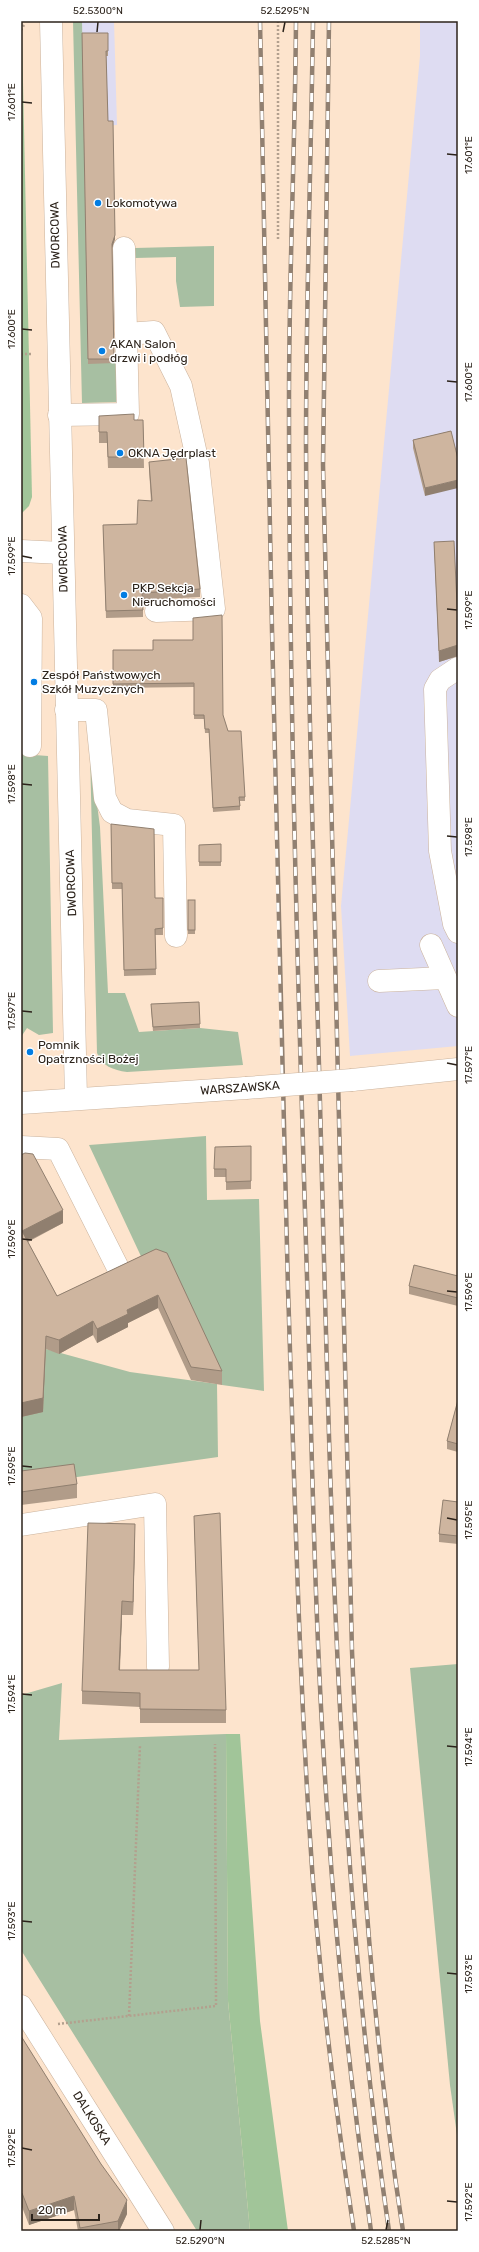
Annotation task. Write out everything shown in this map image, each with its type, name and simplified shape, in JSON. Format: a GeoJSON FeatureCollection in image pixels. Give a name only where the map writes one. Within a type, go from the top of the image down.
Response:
{"type":"FeatureCollection","features":[{"type":"Feature","properties":{"kind":"street","name":"DWORCOWA"},"geometry":{"type":"LineString","coordinates":[[50,21],[76,1098]]}},
{"type":"Feature","properties":{"kind":"street"},"geometry":{"type":"LineString","coordinates":[[59,415],[128,414],[124,248]]}},
{"type":"Feature","properties":{"kind":"street"},"geometry":{"type":"LineString","coordinates":[[126,334],[154,332],[181,386],[198,463],[214,609],[156,611]]}},
{"type":"Feature","properties":{"kind":"street"},"geometry":{"type":"LineString","coordinates":[[21,551],[62,553]]}},
{"type":"Feature","properties":{"kind":"street"},"geometry":{"type":"LineString","coordinates":[[21,605],[31,618],[30,746]]}},
{"type":"Feature","properties":{"kind":"street"},"geometry":{"type":"LineString","coordinates":[[458,668],[440,680],[436,689],[440,851],[454,924],[458,932]]}},
{"type":"Feature","properties":{"kind":"street"},"geometry":{"type":"LineString","coordinates":[[66,710],[96,710],[106,798],[112,812],[127,820],[174,825],[176,936]]}},
{"type":"Feature","properties":{"kind":"street"},"geometry":{"type":"LineString","coordinates":[[430,945],[452,987]]}},
{"type":"Feature","properties":{"kind":"street"},"geometry":{"type":"LineString","coordinates":[[379,981],[452,987]]}},
{"type":"Feature","properties":{"kind":"street","name":"WARSZAWSKA"},"geometry":{"type":"LineString","coordinates":[[21,1102],[352,1080],[458,1069]]}},
{"type":"Feature","properties":{"kind":"street"},"geometry":{"type":"LineString","coordinates":[[21,1147],[58,1149],[118,1268]]}},
{"type":"Feature","properties":{"kind":"street"},"geometry":{"type":"LineString","coordinates":[[21,1525],[154,1504],[158,1667]]}},
{"type":"Feature","properties":{"kind":"street","name":"DALKOSKA"},"geometry":{"type":"LineString","coordinates":[[21,2006],[38,2027],[164,2231]]}},
{"type":"Feature","properties":{"kind":"path"},"geometry":{"type":"LineString","coordinates":[[278,21],[278,239]]}},
{"type":"Feature","properties":{"kind":"path"},"geometry":{"type":"LineString","coordinates":[[21,30],[24,25]]}},
{"type":"Feature","properties":{"kind":"path"},"geometry":{"type":"LineString","coordinates":[[21,354],[33,354]]}},
{"type":"Feature","properties":{"kind":"path"},"geometry":{"type":"LineString","coordinates":[[38,2027],[216,2006],[215,1744]]}},
{"type":"Feature","properties":{"kind":"path"},"geometry":{"type":"LineString","coordinates":[[129,2016],[140,1745]]}},
{"type":"Feature","properties":{"kind":"shaded area"},"geometry":{"type":"Polygon","coordinates":[[[82,21],[114,21],[117,125],[83,127],[82,21]]]}},
{"type":"Feature","properties":{"kind":"shaded area"},"geometry":{"type":"Polygon","coordinates":[[[420,21],[458,21],[458,1046],[350,1056],[341,906],[420,56],[420,21]]]}},
{"type":"Feature","properties":{"kind":"green space"},"geometry":{"type":"Polygon","coordinates":[[[73,21],[82,21],[88,363],[117,363],[118,402],[82,403],[73,21]]]}},
{"type":"Feature","properties":{"kind":"green space"},"geometry":{"type":"Polygon","coordinates":[[[22,36],[32,497],[29,506],[21,514],[22,36]]]}},
{"type":"Feature","properties":{"kind":"green space"},"geometry":{"type":"Polygon","coordinates":[[[214,246],[214,306],[180,307],[176,281],[176,257],[135,258],[135,248],[214,246]]]}},
{"type":"Feature","properties":{"kind":"green space"},"geometry":{"type":"Polygon","coordinates":[[[90,750],[100,827],[108,993],[125,993],[139,1032],[200,1028],[238,1032],[243,1065],[127,1072],[109,1067],[102,1061],[97,1053],[90,750]]]}},
{"type":"Feature","properties":{"kind":"green space"},"geometry":{"type":"Polygon","coordinates":[[[21,754],[48,756],[53,1033],[39,1035],[27,1028],[21,1037],[21,754]]]}},
{"type":"Feature","properties":{"kind":"green space"},"geometry":{"type":"Polygon","coordinates":[[[206,1136],[207,1200],[259,1199],[264,1391],[222,1385],[167,1267],[146,1267],[89,1145],[206,1136]]]}},
{"type":"Feature","properties":{"kind":"green space"},"geometry":{"type":"Polygon","coordinates":[[[46,1349],[130,1372],[217,1384],[218,1457],[21,1485],[21,1417],[46,1349]]]}},
{"type":"Feature","properties":{"kind":"green space"},"geometry":{"type":"Polygon","coordinates":[[[458,1664],[458,2142],[450,2085],[410,1668],[458,1664]]]}},
{"type":"Feature","properties":{"kind":"green space"},"geometry":{"type":"Polygon","coordinates":[[[62,1683],[59,1740],[226,1734],[228,2001],[250,2231],[197,2231],[21,1950],[21,1695],[62,1683]]]}},
{"type":"Feature","properties":{"kind":"green space"},"geometry":{"type":"Polygon","coordinates":[[[226,1734],[240,1734],[260,2021],[288,2231],[250,2231],[228,2001],[226,1734]]]}},
{"type":"Feature","properties":{"kind":"building"},"geometry":{"type":"Polygon","coordinates":[[[82,33],[108,33],[108,51],[106,51],[108,121],[113,121],[115,235],[112,244],[114,359],[88,359],[82,33]]]}},
{"type":"Feature","properties":{"kind":"building"},"geometry":{"type":"Polygon","coordinates":[[[134,414],[134,420],[143,420],[144,457],[108,457],[107,432],[99,432],[99,416],[134,414]]]}},
{"type":"Feature","properties":{"kind":"building"},"geometry":{"type":"Polygon","coordinates":[[[451,431],[458,459],[458,480],[425,488],[413,440],[451,431]]]}},
{"type":"Feature","properties":{"kind":"building"},"geometry":{"type":"Polygon","coordinates":[[[186,458],[200,589],[142,593],[143,610],[106,611],[103,525],[137,524],[138,500],[152,501],[149,462],[186,458]]]}},
{"type":"Feature","properties":{"kind":"building"},"geometry":{"type":"Polygon","coordinates":[[[454,541],[458,645],[439,651],[434,542],[454,541]]]}},
{"type":"Feature","properties":{"kind":"building"},"geometry":{"type":"Polygon","coordinates":[[[222,615],[223,715],[228,731],[241,731],[245,797],[239,797],[240,806],[213,808],[209,729],[205,729],[204,715],[194,715],[194,683],[113,684],[113,650],[153,650],[153,640],[193,640],[193,618],[222,615]]]}},
{"type":"Feature","properties":{"kind":"building"},"geometry":{"type":"Polygon","coordinates":[[[111,824],[154,829],[155,898],[163,898],[163,928],[155,929],[156,969],[124,970],[122,883],[112,883],[111,824]]]}},
{"type":"Feature","properties":{"kind":"building"},"geometry":{"type":"Polygon","coordinates":[[[221,844],[221,862],[199,862],[199,845],[221,844]]]}},
{"type":"Feature","properties":{"kind":"building"},"geometry":{"type":"Polygon","coordinates":[[[188,900],[195,900],[195,930],[188,930],[188,900]]]}},
{"type":"Feature","properties":{"kind":"building"},"geometry":{"type":"Polygon","coordinates":[[[199,1002],[200,1024],[153,1027],[151,1004],[199,1002]]]}},
{"type":"Feature","properties":{"kind":"building"},"geometry":{"type":"Polygon","coordinates":[[[251,1146],[251,1181],[226,1182],[226,1169],[214,1169],[215,1147],[251,1146]]]}},
{"type":"Feature","properties":{"kind":"building"},"geometry":{"type":"Polygon","coordinates":[[[25,1153],[33,1154],[63,1210],[22,1231],[57,1296],[156,1249],[167,1253],[222,1371],[191,1367],[158,1295],[127,1310],[128,1314],[97,1329],[93,1321],[59,1340],[46,1336],[43,1398],[21,1403],[21,1155],[25,1153]]]}},
{"type":"Feature","properties":{"kind":"building"},"geometry":{"type":"Polygon","coordinates":[[[414,1265],[458,1276],[458,1298],[409,1286],[414,1265]]]}},
{"type":"Feature","properties":{"kind":"building"},"geometry":{"type":"Polygon","coordinates":[[[458,1400],[458,1444],[447,1441],[458,1400]]]}},
{"type":"Feature","properties":{"kind":"building"},"geometry":{"type":"Polygon","coordinates":[[[74,1464],[77,1484],[21,1492],[21,1471],[74,1464]]]}},
{"type":"Feature","properties":{"kind":"building"},"geometry":{"type":"Polygon","coordinates":[[[443,1500],[458,1502],[458,1536],[439,1534],[443,1500]]]}},
{"type":"Feature","properties":{"kind":"building"},"geometry":{"type":"Polygon","coordinates":[[[220,1513],[226,1710],[140,1709],[140,1693],[82,1691],[88,1523],[135,1524],[133,1602],[122,1601],[119,1670],[199,1670],[194,1516],[220,1513]]]}},
{"type":"Feature","properties":{"kind":"building"},"geometry":{"type":"Polygon","coordinates":[[[21,2036],[101,2164],[127,2200],[118,2221],[80,2228],[74,2196],[29,2211],[22,2193],[21,2194],[21,2036]]]}},
{"type":"Feature","properties":{"kind":"railway"},"geometry":{"type":"LineString","coordinates":[[260,21],[279,972],[302,1689],[316,1925],[339,2129],[354,2231]]}},
{"type":"Feature","properties":{"kind":"railway"},"geometry":{"type":"LineString","coordinates":[[296,21],[289,352],[289,509],[297,948],[314,1550],[320,1686],[336,1925],[351,2078],[371,2231]]}},
{"type":"Feature","properties":{"kind":"railway"},"geometry":{"type":"LineString","coordinates":[[313,21],[306,444],[308,638],[330,1475],[341,1727],[349,1853],[359,1979],[372,2105],[389,2231]]}},
{"type":"Feature","properties":{"kind":"railway"},"geometry":{"type":"LineString","coordinates":[[329,21],[323,465],[352,1651],[359,1796],[369,1942],[384,2087],[403,2231]]}},
{"type":"Feature","properties":{"kind":"place","name":"Lokomotywa"},"geometry":{"type":"Point","coordinates":[98,203]}},
{"type":"Feature","properties":{"kind":"place","name":"AKAN Salon drzwi i podłóg"},"geometry":{"type":"Point","coordinates":[102,351]}},
{"type":"Feature","properties":{"kind":"place","name":"OKNA Jędrplast"},"geometry":{"type":"Point","coordinates":[120,453]}},
{"type":"Feature","properties":{"kind":"place","name":"PKP Sekcja Nieruchomości"},"geometry":{"type":"Point","coordinates":[124,595]}},
{"type":"Feature","properties":{"kind":"place","name":"Zespół Państwowych Szkół Muzycznych"},"geometry":{"type":"Point","coordinates":[34,682]}},
{"type":"Feature","properties":{"kind":"place","name":"Pomnik Opatrzności Bożej"},"geometry":{"type":"Point","coordinates":[30,1052]}}]}
